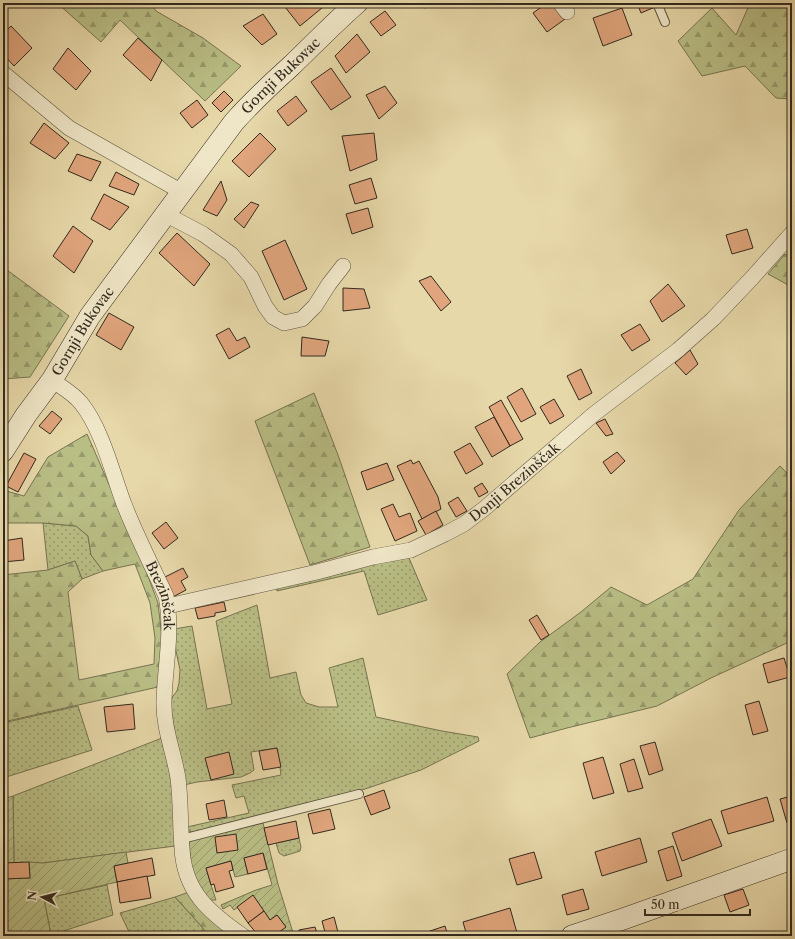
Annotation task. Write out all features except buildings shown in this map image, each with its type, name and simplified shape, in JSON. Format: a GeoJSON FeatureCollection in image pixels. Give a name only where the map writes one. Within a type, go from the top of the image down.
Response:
{"type":"FeatureCollection","features":[{"type":"Feature","properties":{"kind":"street","name":"Gornji Bukovac"},"geometry":{"type":"LineString","coordinates":[[3,451],[26,415],[52,380],[90,316],[234,122],[249,104],[341,16],[357,3]]}},
{"type":"Feature","properties":{"kind":"street"},"geometry":{"type":"LineString","coordinates":[[3,73],[69,128],[182,192]]}},
{"type":"Feature","properties":{"kind":"street"},"geometry":{"type":"LineString","coordinates":[[165,214],[203,234],[231,254],[251,277],[265,306],[273,316],[284,323],[302,320],[315,306],[343,266]]}},
{"type":"Feature","properties":{"kind":"street","name":"Donji Brezinščak"},"geometry":{"type":"LineString","coordinates":[[168,606],[317,572],[373,557],[411,550],[464,524],[485,508],[594,414],[678,350],[712,319],[752,278],[792,233]]}},
{"type":"Feature","properties":{"kind":"street","name":"Brezinščak"},"geometry":{"type":"LineString","coordinates":[[52,380],[80,401],[88,413],[101,438],[125,505],[166,596],[170,628],[164,715],[178,778],[182,849],[185,868],[190,883],[199,898],[222,921],[243,936]]}},
{"type":"Feature","properties":{"kind":"street"},"geometry":{"type":"LineString","coordinates":[[572,936],[623,920],[792,859]]}},
{"type":"Feature","properties":{"kind":"lane"},"geometry":{"type":"LineString","coordinates":[[657,3],[665,22]]}},
{"type":"Feature","properties":{"kind":"lane"},"geometry":{"type":"LineString","coordinates":[[182,839],[360,794]]}},
{"type":"Feature","properties":{"kind":"green space"},"geometry":{"type":"Polygon","coordinates":[[[57,3],[150,3],[156,11],[203,38],[241,66],[205,101],[120,20],[101,42],[57,3]]]}},
{"type":"Feature","properties":{"kind":"green space"},"geometry":{"type":"Polygon","coordinates":[[[750,3],[792,3],[792,99],[776,98],[745,66],[702,76],[678,41],[712,8],[736,35],[750,3]]]}},
{"type":"Feature","properties":{"kind":"green space"},"geometry":{"type":"Polygon","coordinates":[[[785,254],[792,257],[792,287],[768,274],[785,254]]]}},
{"type":"Feature","properties":{"kind":"green space"},"geometry":{"type":"Polygon","coordinates":[[[3,267],[69,316],[30,377],[3,379],[3,267]]]}},
{"type":"Feature","properties":{"kind":"green space"},"geometry":{"type":"Polygon","coordinates":[[[314,393],[338,455],[370,547],[310,565],[255,421],[314,393]]]}},
{"type":"Feature","properties":{"kind":"green space"},"geometry":{"type":"Polygon","coordinates":[[[87,434],[142,560],[158,603],[162,638],[158,687],[3,722],[3,575],[48,570],[75,561],[82,579],[68,592],[79,680],[154,664],[155,638],[150,603],[135,564],[103,571],[91,555],[88,536],[76,526],[43,523],[3,523],[3,490],[24,496],[48,457],[87,434]]]}},
{"type":"Feature","properties":{"kind":"green space"},"geometry":{"type":"Polygon","coordinates":[[[780,466],[792,478],[792,639],[789,642],[711,678],[657,706],[530,738],[507,674],[540,642],[581,612],[611,587],[647,605],[693,579],[739,510],[780,466]]]}},
{"type":"Feature","properties":{"kind":"green space"},"geometry":{"type":"Polygon","coordinates":[[[43,523],[76,526],[88,536],[91,555],[103,571],[82,579],[75,561],[48,570],[43,523]]]}},
{"type":"Feature","properties":{"kind":"green space"},"geometry":{"type":"Polygon","coordinates":[[[409,558],[427,600],[378,615],[364,571],[277,591],[276,586],[375,563],[409,558]]]}},
{"type":"Feature","properties":{"kind":"green space"},"geometry":{"type":"Polygon","coordinates":[[[257,605],[270,678],[296,672],[301,695],[306,703],[319,707],[338,707],[329,668],[363,658],[376,717],[478,737],[479,741],[421,770],[365,789],[192,832],[189,831],[187,827],[249,813],[244,796],[236,798],[232,785],[281,775],[277,748],[251,752],[254,770],[241,777],[184,785],[170,703],[177,691],[180,670],[176,651],[174,629],[192,626],[207,709],[232,704],[216,621],[257,605]]]}},
{"type":"Feature","properties":{"kind":"green space"},"geometry":{"type":"Polygon","coordinates":[[[78,706],[92,750],[3,778],[3,723],[78,706]]]}},
{"type":"Feature","properties":{"kind":"green space"},"geometry":{"type":"Polygon","coordinates":[[[162,738],[173,775],[175,846],[43,863],[14,863],[13,796],[162,738]]]}},
{"type":"Feature","properties":{"kind":"green space"},"geometry":{"type":"Polygon","coordinates":[[[13,796],[14,863],[3,863],[3,799],[13,796]]]}},
{"type":"Feature","properties":{"kind":"green space"},"geometry":{"type":"Polygon","coordinates":[[[263,823],[278,884],[294,936],[277,936],[276,934],[286,927],[277,915],[270,920],[253,896],[234,910],[230,905],[223,909],[221,905],[272,885],[263,853],[244,858],[248,874],[235,877],[231,861],[206,868],[216,900],[211,900],[205,897],[191,869],[189,843],[192,840],[263,823]]]}},
{"type":"Feature","properties":{"kind":"green space"},"geometry":{"type":"Polygon","coordinates":[[[299,838],[301,847],[300,851],[284,856],[279,853],[276,843],[299,838]]]}},
{"type":"Feature","properties":{"kind":"green space"},"geometry":{"type":"Polygon","coordinates":[[[126,852],[128,863],[114,866],[117,882],[44,899],[51,935],[3,936],[3,879],[30,878],[29,862],[43,863],[126,852]]]}},
{"type":"Feature","properties":{"kind":"green space"},"geometry":{"type":"Polygon","coordinates":[[[107,885],[113,915],[51,935],[44,899],[107,885]]]}},
{"type":"Feature","properties":{"kind":"green space"},"geometry":{"type":"Polygon","coordinates":[[[189,892],[235,936],[208,936],[202,927],[175,897],[189,892]]]}},
{"type":"Feature","properties":{"kind":"green space"},"geometry":{"type":"Polygon","coordinates":[[[175,897],[202,927],[208,936],[131,936],[120,913],[175,897]]]}}]}
